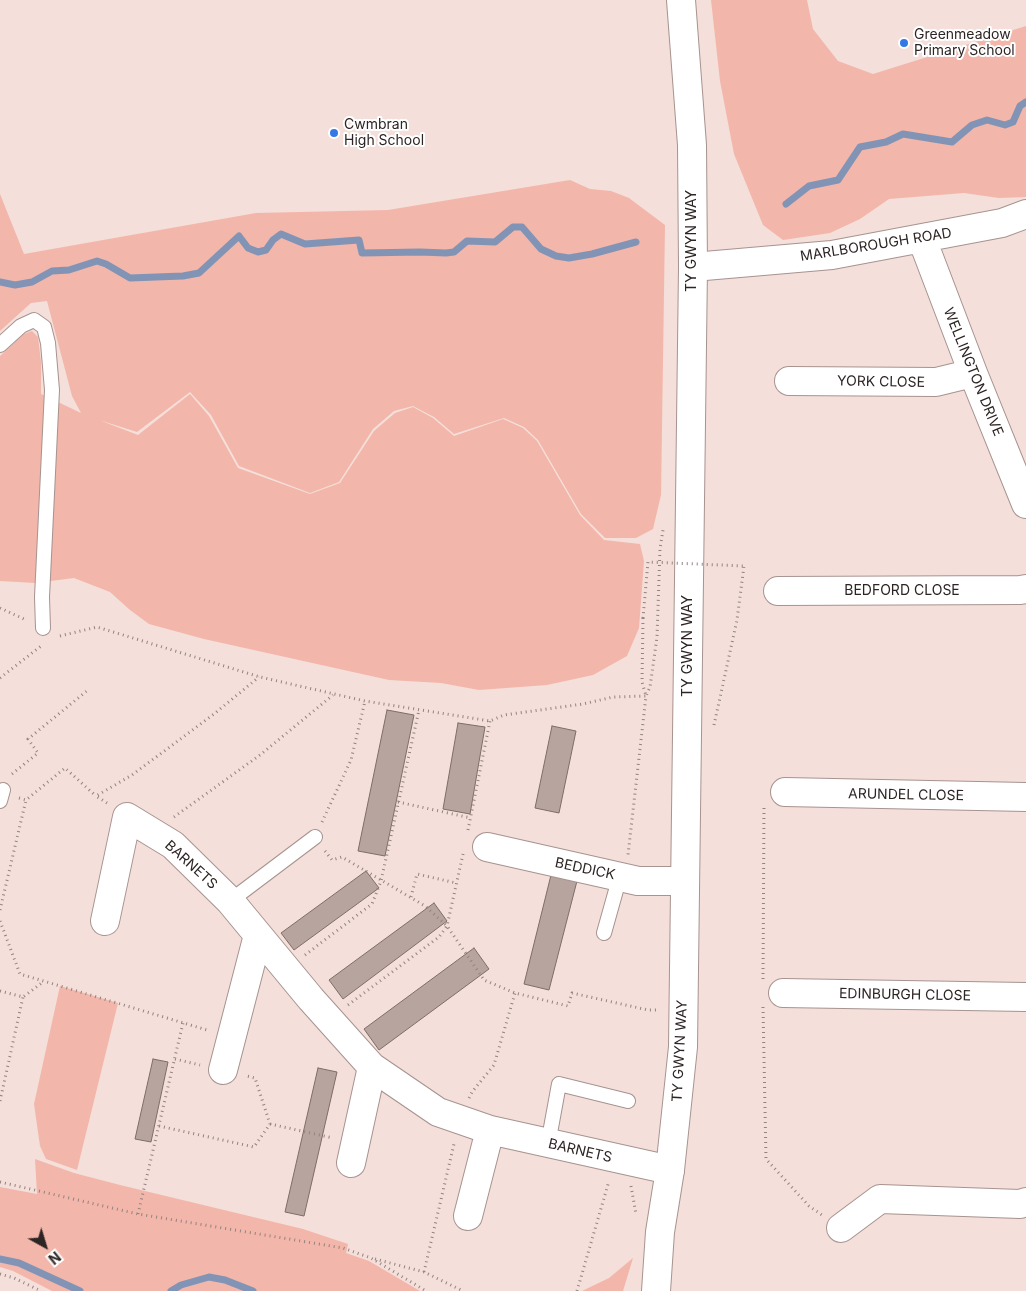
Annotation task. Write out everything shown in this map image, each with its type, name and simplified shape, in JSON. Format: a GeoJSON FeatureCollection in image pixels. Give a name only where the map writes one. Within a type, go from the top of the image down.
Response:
{"type":"FeatureCollection","features":[{"type":"Feature","properties":{"kind":"street","name":"TY GWYN WAY"},"geometry":{"type":"LineString","coordinates":[[656,1291],[660,1232],[670,1170],[682,1047],[687,802],[693,267],[692,145],[681,0]]}},
{"type":"Feature","properties":{"kind":"street","name":"MARLBOROUGH ROAD"},"geometry":{"type":"LineString","coordinates":[[693,267],[832,255],[1002,223],[1026,214]]}},
{"type":"Feature","properties":{"kind":"street","name":"WELLINGTON DRIVE"},"geometry":{"type":"LineString","coordinates":[[922,239],[1026,504]]}},
{"type":"Feature","properties":{"kind":"street","name":"YORK CLOSE"},"geometry":{"type":"LineString","coordinates":[[789,381],[936,382],[973,373]]}},
{"type":"Feature","properties":{"kind":"street","name":"BEDFORD CLOSE"},"geometry":{"type":"LineString","coordinates":[[778,592],[1010,590],[1026,588]]}},
{"type":"Feature","properties":{"kind":"street","name":"ARUNDEL CLOSE"},"geometry":{"type":"LineString","coordinates":[[775,796],[1026,797]]}},
{"type":"Feature","properties":{"kind":"street","name":"BARNETS"},"geometry":{"type":"LineString","coordinates":[[128,817],[173,845],[230,901],[286,969],[372,1067],[438,1112],[490,1130],[670,1170]]}},
{"type":"Feature","properties":{"kind":"street"},"geometry":{"type":"LineString","coordinates":[[105,921],[128,817]]}},
{"type":"Feature","properties":{"kind":"street","name":"BEDDICK"},"geometry":{"type":"LineString","coordinates":[[473,845],[638,881],[685,882]]}},
{"type":"Feature","properties":{"kind":"street"},"geometry":{"type":"LineString","coordinates":[[223,1070],[258,934]]}},
{"type":"Feature","properties":{"kind":"street","name":"EDINBURGH CLOSE"},"geometry":{"type":"LineString","coordinates":[[770,994],[1026,997]]}},
{"type":"Feature","properties":{"kind":"street"},"geometry":{"type":"LineString","coordinates":[[353,1153],[372,1067]]}},
{"type":"Feature","properties":{"kind":"street"},"geometry":{"type":"LineString","coordinates":[[468,1216],[490,1130]]}},
{"type":"Feature","properties":{"kind":"street"},"geometry":{"type":"LineString","coordinates":[[841,1228],[880,1199],[1020,1204],[1026,1202]]}},
{"type":"Feature","properties":{"kind":"lane"},"geometry":{"type":"LineString","coordinates":[[0,345],[21,326],[34,320],[44,328],[48,343],[52,390],[42,597],[50,631]]}},
{"type":"Feature","properties":{"kind":"lane"},"geometry":{"type":"LineString","coordinates":[[230,901],[315,837]]}},
{"type":"Feature","properties":{"kind":"lane"},"geometry":{"type":"LineString","coordinates":[[604,933],[620,876]]}},
{"type":"Feature","properties":{"kind":"lane"},"geometry":{"type":"LineString","coordinates":[[548,1144],[560,1084],[628,1101]]}},
{"type":"Feature","properties":{"kind":"path"},"geometry":{"type":"LineString","coordinates":[[644,618],[648,562],[744,566],[738,620],[712,732]]}},
{"type":"Feature","properties":{"kind":"path"},"geometry":{"type":"LineString","coordinates":[[0,608],[60,636],[97,628],[260,677],[365,701],[490,721],[504,715],[583,704],[613,697],[646,696],[628,858],[620,876]]}},
{"type":"Feature","properties":{"kind":"path"},"geometry":{"type":"LineString","coordinates":[[0,678],[50,631]]}},
{"type":"Feature","properties":{"kind":"path"},"geometry":{"type":"LineString","coordinates":[[96,796],[132,775],[260,677]]}},
{"type":"Feature","properties":{"kind":"path"},"geometry":{"type":"LineString","coordinates":[[26,800],[6,794],[3,789],[38,753],[28,738],[88,690]]}},
{"type":"Feature","properties":{"kind":"path"},"geometry":{"type":"LineString","coordinates":[[152,833],[260,755],[334,694]]}},
{"type":"Feature","properties":{"kind":"path"},"geometry":{"type":"LineString","coordinates":[[365,701],[351,760],[315,837],[332,860],[342,857],[425,906],[447,926],[484,980],[515,993],[568,1006],[572,993],[648,1010],[664,1011]]}},
{"type":"Feature","properties":{"kind":"path"},"geometry":{"type":"LineString","coordinates":[[286,969],[372,904],[381,881],[419,710]]}},
{"type":"Feature","properties":{"kind":"path"},"geometry":{"type":"LineString","coordinates":[[329,1019],[439,938],[447,926],[456,883],[473,845],[471,818],[490,721]]}},
{"type":"Feature","properties":{"kind":"path"},"geometry":{"type":"LineString","coordinates":[[0,910],[26,800],[65,768],[96,796],[128,817]]}},
{"type":"Feature","properties":{"kind":"path"},"geometry":{"type":"LineString","coordinates":[[775,796],[766,1159],[809,1206],[841,1228]]}},
{"type":"Feature","properties":{"kind":"path"},"geometry":{"type":"LineString","coordinates":[[398,802],[471,818]]}},
{"type":"Feature","properties":{"kind":"path"},"geometry":{"type":"LineString","coordinates":[[411,897],[417,874],[456,883]]}},
{"type":"Feature","properties":{"kind":"path"},"geometry":{"type":"LineString","coordinates":[[0,921],[20,974],[231,1037]]}},
{"type":"Feature","properties":{"kind":"path"},"geometry":{"type":"LineString","coordinates":[[0,1101],[23,997],[44,981]]}},
{"type":"Feature","properties":{"kind":"path"},"geometry":{"type":"LineString","coordinates":[[0,991],[23,997]]}},
{"type":"Feature","properties":{"kind":"path"},"geometry":{"type":"LineString","coordinates":[[138,1214],[183,1023]]}},
{"type":"Feature","properties":{"kind":"path"},"geometry":{"type":"LineString","coordinates":[[175,1060],[255,1078],[270,1124]]}},
{"type":"Feature","properties":{"kind":"path"},"geometry":{"type":"LineString","coordinates":[[159,1126],[254,1147],[270,1124]]}},
{"type":"Feature","properties":{"kind":"path"},"geometry":{"type":"LineString","coordinates":[[270,1124],[353,1153]]}},
{"type":"Feature","properties":{"kind":"path"},"geometry":{"type":"LineString","coordinates":[[621,1160],[637,1216]]}},
{"type":"Feature","properties":{"kind":"path"},"geometry":{"type":"LineString","coordinates":[[577,1291],[621,1160]]}},
{"type":"Feature","properties":{"kind":"path"},"geometry":{"type":"LineString","coordinates":[[0,1182],[138,1214],[343,1248],[371,1258],[424,1272],[463,1291]]}},
{"type":"Feature","properties":{"kind":"path"},"geometry":{"type":"LineString","coordinates":[[371,1258],[426,1291]]}},
{"type":"Feature","properties":{"kind":"path"},"geometry":{"type":"LineString","coordinates":[[0,1274],[14,1278],[41,1291]]}},
{"type":"Feature","properties":{"kind":"shaded area"},"geometry":{"type":"Polygon","coordinates":[[[711,0],[807,0],[813,29],[838,61],[873,74],[1026,26],[1026,197],[999,198],[964,193],[889,199],[860,219],[830,233],[783,240],[763,225],[734,154],[720,81],[711,0]]]}},
{"type":"Feature","properties":{"kind":"shaded area"},"geometry":{"type":"Polygon","coordinates":[[[570,180],[590,189],[611,191],[629,198],[665,225],[661,495],[653,529],[636,538],[605,538],[581,514],[538,440],[524,427],[504,418],[454,434],[434,417],[413,406],[394,411],[373,429],[339,482],[310,493],[239,466],[211,415],[190,392],[137,432],[99,420],[138,435],[190,394],[209,416],[238,468],[310,494],[340,483],[374,431],[395,413],[413,407],[433,418],[454,436],[503,419],[523,428],[537,441],[580,515],[604,540],[640,544],[644,561],[639,628],[627,656],[593,675],[547,685],[479,690],[441,683],[389,680],[204,639],[149,624],[110,592],[74,578],[35,583],[0,581],[0,356],[24,334],[32,331],[38,337],[41,362],[41,394],[81,413],[72,396],[47,301],[31,303],[0,331],[0,194],[24,254],[256,213],[388,210],[570,180]]]}},
{"type":"Feature","properties":{"kind":"shaded area"},"geometry":{"type":"Polygon","coordinates":[[[60,986],[118,1003],[77,1170],[46,1159],[40,1146],[34,1104],[60,986]]]}},
{"type":"Feature","properties":{"kind":"shaded area"},"geometry":{"type":"Polygon","coordinates":[[[35,1159],[74,1173],[303,1229],[348,1244],[346,1253],[369,1261],[420,1291],[52,1291],[13,1271],[0,1267],[0,1187],[37,1194],[35,1159]]]}},
{"type":"Feature","properties":{"kind":"shaded area"},"geometry":{"type":"Polygon","coordinates":[[[633,1258],[623,1291],[582,1291],[609,1278],[633,1258]]]}},
{"type":"Feature","properties":{"kind":"building"},"geometry":{"type":"Polygon","coordinates":[[[387,710],[414,715],[385,856],[358,851],[387,710]]]}},
{"type":"Feature","properties":{"kind":"building"},"geometry":{"type":"Polygon","coordinates":[[[458,723],[485,727],[470,814],[443,809],[458,723]]]}},
{"type":"Feature","properties":{"kind":"building"},"geometry":{"type":"Polygon","coordinates":[[[552,726],[576,731],[559,813],[535,808],[552,726]]]}},
{"type":"Feature","properties":{"kind":"building"},"geometry":{"type":"Polygon","coordinates":[[[366,871],[379,888],[294,950],[281,933],[366,871]]]}},
{"type":"Feature","properties":{"kind":"building"},"geometry":{"type":"Polygon","coordinates":[[[552,871],[578,877],[549,990],[524,984],[552,871]]]}},
{"type":"Feature","properties":{"kind":"building"},"geometry":{"type":"Polygon","coordinates":[[[434,903],[447,921],[343,999],[329,980],[434,903]]]}},
{"type":"Feature","properties":{"kind":"building"},"geometry":{"type":"Polygon","coordinates":[[[474,948],[489,969],[379,1050],[364,1029],[474,948]]]}},
{"type":"Feature","properties":{"kind":"building"},"geometry":{"type":"Polygon","coordinates":[[[153,1059],[168,1062],[151,1142],[135,1139],[153,1059]]]}},
{"type":"Feature","properties":{"kind":"building"},"geometry":{"type":"Polygon","coordinates":[[[318,1068],[337,1072],[304,1216],[285,1212],[318,1068]]]}},
{"type":"Feature","properties":{"kind":"waterway"},"geometry":{"type":"LineString","coordinates":[[786,204],[809,186],[838,180],[860,147],[886,142],[903,134],[952,142],[972,125],[987,120],[1005,125],[1013,122],[1020,106],[1026,102]]}},
{"type":"Feature","properties":{"kind":"waterway"},"geometry":{"type":"LineString","coordinates":[[0,282],[15,285],[32,282],[52,271],[69,270],[97,261],[130,278],[183,276],[199,273],[239,236],[248,248],[258,252],[266,250],[273,240],[281,234],[305,244],[359,240],[362,253],[446,253],[454,252],[467,241],[495,242],[513,227],[522,227],[541,249],[556,256],[569,258],[636,242]]}},
{"type":"Feature","properties":{"kind":"waterway"},"geometry":{"type":"LineString","coordinates":[[0,1259],[19,1263],[80,1291]]}},
{"type":"Feature","properties":{"kind":"waterway"},"geometry":{"type":"LineString","coordinates":[[171,1291],[181,1285],[209,1277],[225,1280],[253,1291]]}},
{"type":"Feature","properties":{"kind":"place","name":"Greenmeadow Primary School"},"geometry":{"type":"Point","coordinates":[904,43]}},
{"type":"Feature","properties":{"kind":"place","name":"Cwmbran High School"},"geometry":{"type":"Point","coordinates":[334,133]}}]}
